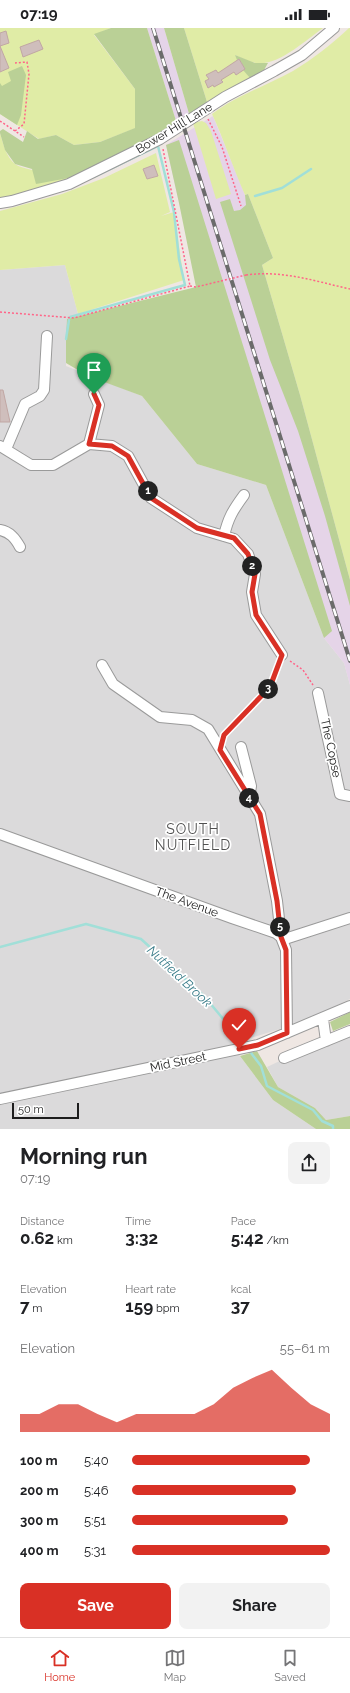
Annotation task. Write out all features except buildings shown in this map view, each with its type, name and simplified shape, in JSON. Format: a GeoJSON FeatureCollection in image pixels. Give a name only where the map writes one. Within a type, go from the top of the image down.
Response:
{"type":"FeatureCollection","features":[{"type":"Feature","properties":{"kind":"street","name":"Bower Hill Lane"},"geometry":{"type":"LineString","coordinates":[[0,204],[68,184],[160,139],[225,97],[302,55],[334,28]]}},
{"type":"Feature","properties":{"kind":"street"},"geometry":{"type":"LineString","coordinates":[[47,336],[44,390],[40,396],[25,404],[3,448],[31,466],[53,465],[89,444],[112,446],[128,456],[151,498],[197,528],[234,538],[248,554],[255,574],[252,592],[256,615],[282,655]]}},
{"type":"Feature","properties":{"kind":"street"},"geometry":{"type":"LineString","coordinates":[[89,444],[99,405],[94,394]]}},
{"type":"Feature","properties":{"kind":"street"},"geometry":{"type":"LineString","coordinates":[[224,536],[227,522],[232,511],[244,495]]}},
{"type":"Feature","properties":{"kind":"street"},"geometry":{"type":"LineString","coordinates":[[0,530],[5,531],[15,538],[20,547]]}},
{"type":"Feature","properties":{"kind":"street"},"geometry":{"type":"LineString","coordinates":[[102,665],[113,684],[160,717],[192,720],[208,729],[249,799],[260,814],[277,901],[281,937],[286,950],[287,1033]]}},
{"type":"Feature","properties":{"kind":"street","name":"The Copse"},"geometry":{"type":"LineString","coordinates":[[318,692],[340,794],[350,796]]}},
{"type":"Feature","properties":{"kind":"street"},"geometry":{"type":"LineString","coordinates":[[241,747],[251,786],[249,799]]}},
{"type":"Feature","properties":{"kind":"street","name":"The Avenue"},"geometry":{"type":"LineString","coordinates":[[0,834],[276,933],[281,937]]}},
{"type":"Feature","properties":{"kind":"street"},"geometry":{"type":"LineString","coordinates":[[281,937],[288,938],[350,918]]}},
{"type":"Feature","properties":{"kind":"street","name":"Mid Street"},"geometry":{"type":"LineString","coordinates":[[0,1099],[258,1045],[350,1006]]}},
{"type":"Feature","properties":{"kind":"street"},"geometry":{"type":"LineString","coordinates":[[323,1018],[326,1041]]}},
{"type":"Feature","properties":{"kind":"street"},"geometry":{"type":"LineString","coordinates":[[284,1058],[350,1031]]}},
{"type":"Feature","properties":{"kind":"path"},"geometry":{"type":"LineString","coordinates":[[15,63],[27,62],[29,74],[24,124],[15,131]]}},
{"type":"Feature","properties":{"kind":"path"},"geometry":{"type":"LineString","coordinates":[[202,112],[208,119],[222,147],[240,206]]}},
{"type":"Feature","properties":{"kind":"path"},"geometry":{"type":"LineString","coordinates":[[0,121],[24,137]]}},
{"type":"Feature","properties":{"kind":"path"},"geometry":{"type":"LineString","coordinates":[[160,139],[190,286]]}},
{"type":"Feature","properties":{"kind":"path"},"geometry":{"type":"LineString","coordinates":[[0,312],[74,318],[190,286],[196,287],[246,275],[264,273],[281,274],[350,289]]}},
{"type":"Feature","properties":{"kind":"path"},"geometry":{"type":"LineString","coordinates":[[220,750],[224,735],[270,687],[282,655],[303,670],[318,692]]}},
{"type":"Feature","properties":{"kind":"shaded area"},"geometry":{"type":"Polygon","coordinates":[[[147,28],[164,28],[190,117],[177,124],[147,28]]]}},
{"type":"Feature","properties":{"kind":"shaded area"},"geometry":{"type":"Polygon","coordinates":[[[213,116],[245,195],[262,265],[350,580],[350,685],[344,663],[324,638],[179,203],[166,145],[213,116]]]}},
{"type":"Feature","properties":{"kind":"shaded area"},"geometry":{"type":"Polygon","coordinates":[[[65,265],[78,314],[70,317],[66,339],[66,366],[142,396],[197,464],[266,485],[324,638],[344,663],[350,685],[350,999],[303,1022],[231,1044],[273,1100],[316,1129],[0,1129],[0,270],[65,265]]]}},
{"type":"Feature","properties":{"kind":"shaded area"},"geometry":{"type":"Polygon","coordinates":[[[350,1028],[350,1116],[326,1120],[315,1108],[278,1087],[267,1067],[350,1028]]]}},
{"type":"Feature","properties":{"kind":"green space"},"geometry":{"type":"Polygon","coordinates":[[[0,28],[111,28],[94,35],[135,89],[136,128],[100,142],[74,145],[56,135],[39,139],[0,114],[0,28]]]}},
{"type":"Feature","properties":{"kind":"green space"},"geometry":{"type":"Polygon","coordinates":[[[111,28],[147,28],[177,124],[74,177],[36,184],[32,169],[15,164],[5,150],[0,133],[3,129],[23,142],[27,131],[38,139],[56,135],[74,145],[100,142],[135,128],[135,89],[94,34],[111,28]]]}},
{"type":"Feature","properties":{"kind":"green space"},"geometry":{"type":"Polygon","coordinates":[[[164,28],[184,28],[207,102],[190,117],[164,28]]]}},
{"type":"Feature","properties":{"kind":"green space"},"geometry":{"type":"Polygon","coordinates":[[[184,28],[323,28],[291,52],[273,61],[256,63],[235,55],[250,78],[207,102],[184,28]]]}},
{"type":"Feature","properties":{"kind":"green space"},"geometry":{"type":"Polygon","coordinates":[[[349,28],[350,580],[300,395],[262,265],[273,258],[248,194],[245,195],[236,175],[212,114],[231,101],[293,71],[322,51],[349,28]]]}},
{"type":"Feature","properties":{"kind":"green space"},"geometry":{"type":"Polygon","coordinates":[[[235,55],[255,63],[268,63],[264,70],[250,78],[243,70],[245,69],[239,59],[237,60],[235,55]]]}},
{"type":"Feature","properties":{"kind":"green space"},"geometry":{"type":"Polygon","coordinates":[[[22,66],[26,75],[21,115],[17,125],[0,114],[0,83],[2,86],[11,81],[8,72],[22,66]]]}},
{"type":"Feature","properties":{"kind":"green space"},"geometry":{"type":"Polygon","coordinates":[[[202,121],[206,123],[211,131],[231,194],[216,199],[193,123],[202,121]]]}},
{"type":"Feature","properties":{"kind":"green space"},"geometry":{"type":"Polygon","coordinates":[[[0,133],[7,154],[15,164],[26,169],[74,177],[68,181],[0,199],[0,133]]]}},
{"type":"Feature","properties":{"kind":"green space"},"geometry":{"type":"Polygon","coordinates":[[[179,140],[332,631],[324,638],[266,485],[197,464],[142,396],[88,376],[66,363],[67,319],[196,287],[166,145],[179,140]]]}},
{"type":"Feature","properties":{"kind":"green space"},"geometry":{"type":"Polygon","coordinates":[[[156,153],[170,212],[161,216],[174,212],[184,280],[78,314],[65,265],[0,270],[0,211],[62,194],[104,178],[156,153]],[[154,165],[143,169],[147,179],[158,176],[154,165]]]}},
{"type":"Feature","properties":{"kind":"green space"},"geometry":{"type":"Polygon","coordinates":[[[248,194],[273,258],[262,265],[300,395],[350,580],[350,606],[325,516],[298,431],[270,360],[220,202],[230,199],[234,211],[240,210],[246,205],[245,195],[248,194]]]}},
{"type":"Feature","properties":{"kind":"green space"},"geometry":{"type":"Polygon","coordinates":[[[350,1012],[350,1024],[333,1031],[330,1022],[350,1012]]]}},
{"type":"Feature","properties":{"kind":"green space"},"geometry":{"type":"Polygon","coordinates":[[[257,1051],[278,1087],[315,1108],[326,1120],[350,1116],[350,1129],[316,1129],[273,1100],[240,1056],[257,1051]]]}},
{"type":"Feature","properties":{"kind":"waterway"},"geometry":{"type":"LineString","coordinates":[[70,317],[185,285],[179,259],[174,212],[158,146],[94,177]]}},
{"type":"Feature","properties":{"kind":"waterway"},"geometry":{"type":"LineString","coordinates":[[255,196],[282,188],[311,169]]}},
{"type":"Feature","properties":{"kind":"waterway"},"geometry":{"type":"LineString","coordinates":[[66,339],[69,320]]}},
{"type":"Feature","properties":{"kind":"waterway","name":"Nutfield Brook"},"geometry":{"type":"LineString","coordinates":[[0,947],[86,924],[141,939],[204,996],[245,1045]]}},
{"type":"Feature","properties":{"kind":"waterway","name":"Nutfield Brook"},"geometry":{"type":"LineString","coordinates":[[248,1049],[261,1066],[267,1086],[313,1110],[322,1121],[333,1126],[333,1129]]}},
{"type":"Feature","properties":{"kind":"railway"},"geometry":{"type":"LineString","coordinates":[[153,28],[350,661]]}},
{"type":"Feature","properties":{"kind":"district","name":"SOUTH NUTFIELD"},"geometry":{"type":"Point","coordinates":[193,838]}},
{"type":"Feature","properties":{"kind":"route"},"geometry":{"type":"LineString","coordinates":[[94,394],[99,405],[89,444],[112,446],[128,456],[140,475],[151,498],[197,528],[217,535],[234,538],[248,554],[255,574],[252,592],[256,615],[282,655],[270,687],[224,735],[220,750],[242,784],[249,799],[260,814],[277,901],[281,937],[286,950],[287,1033],[258,1045],[239,1049]]}}]}
